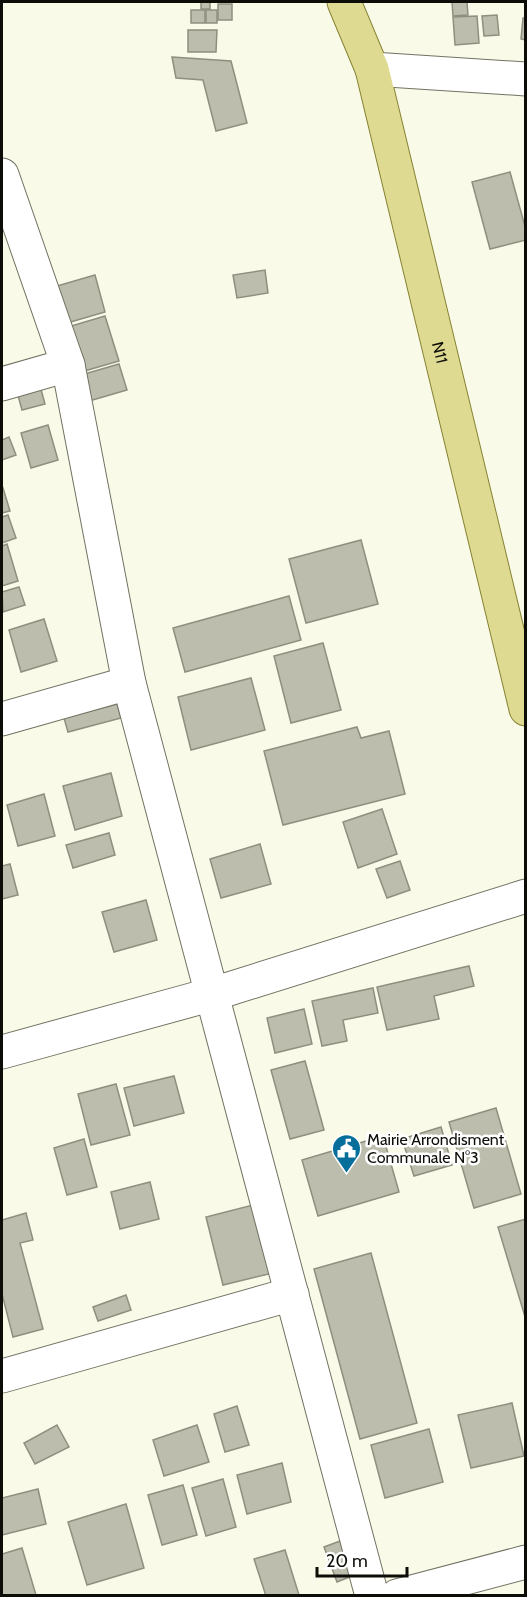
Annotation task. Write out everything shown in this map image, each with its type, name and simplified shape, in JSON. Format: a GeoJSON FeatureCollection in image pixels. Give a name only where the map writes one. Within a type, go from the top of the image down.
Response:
{"type":"FeatureCollection","features":[{"type":"Feature","properties":{"kind":"main road","name":"N11"},"geometry":{"type":"LineString","coordinates":[[344,2],[372,69],[525,708]]}},
{"type":"Feature","properties":{"kind":"street"},"geometry":{"type":"LineString","coordinates":[[372,69],[525,79]]}},
{"type":"Feature","properties":{"kind":"street"},"geometry":{"type":"LineString","coordinates":[[2,175],[68,365],[129,683],[372,1596]]}},
{"type":"Feature","properties":{"kind":"street"},"geometry":{"type":"LineString","coordinates":[[2,384],[68,365]]}},
{"type":"Feature","properties":{"kind":"street"},"geometry":{"type":"LineString","coordinates":[[2,719],[129,683]]}},
{"type":"Feature","properties":{"kind":"street"},"geometry":{"type":"LineString","coordinates":[[2,1052],[213,994],[525,896]]}},
{"type":"Feature","properties":{"kind":"street"},"geometry":{"type":"LineString","coordinates":[[2,1376],[292,1294]]}},
{"type":"Feature","properties":{"kind":"street"},"geometry":{"type":"LineString","coordinates":[[397,1596],[525,1562]]}},
{"type":"Feature","properties":{"kind":"building"},"geometry":{"type":"Polygon","coordinates":[[[201,2],[210,2],[210,9],[201,9],[201,2]]]}},
{"type":"Feature","properties":{"kind":"building"},"geometry":{"type":"Polygon","coordinates":[[[452,2],[467,2],[468,15],[453,16],[452,2]]]}},
{"type":"Feature","properties":{"kind":"building"},"geometry":{"type":"Polygon","coordinates":[[[218,4],[232,4],[232,20],[218,20],[218,4]]]}},
{"type":"Feature","properties":{"kind":"building"},"geometry":{"type":"Polygon","coordinates":[[[191,10],[205,10],[205,23],[191,23],[191,10]]]}},
{"type":"Feature","properties":{"kind":"building"},"geometry":{"type":"Polygon","coordinates":[[[206,10],[217,10],[217,23],[206,23],[206,10]]]}},
{"type":"Feature","properties":{"kind":"building"},"geometry":{"type":"Polygon","coordinates":[[[497,15],[499,35],[484,36],[482,16],[497,15]]]}},
{"type":"Feature","properties":{"kind":"building"},"geometry":{"type":"Polygon","coordinates":[[[477,16],[479,43],[455,45],[453,17],[477,16]]]}},
{"type":"Feature","properties":{"kind":"building"},"geometry":{"type":"Polygon","coordinates":[[[523,18],[526,18],[526,40],[521,39],[523,18]]]}},
{"type":"Feature","properties":{"kind":"building"},"geometry":{"type":"Polygon","coordinates":[[[188,30],[217,30],[216,52],[188,52],[188,30]]]}},
{"type":"Feature","properties":{"kind":"building"},"geometry":{"type":"Polygon","coordinates":[[[172,57],[231,61],[247,123],[216,131],[203,80],[176,78],[172,57]]]}},
{"type":"Feature","properties":{"kind":"building"},"geometry":{"type":"Polygon","coordinates":[[[510,172],[526,230],[526,240],[490,249],[472,182],[510,172]]]}},
{"type":"Feature","properties":{"kind":"building"},"geometry":{"type":"Polygon","coordinates":[[[265,270],[268,293],[237,298],[233,275],[265,270]]]}},
{"type":"Feature","properties":{"kind":"building"},"geometry":{"type":"Polygon","coordinates":[[[95,275],[105,312],[67,323],[57,286],[95,275]]]}},
{"type":"Feature","properties":{"kind":"building"},"geometry":{"type":"Polygon","coordinates":[[[105,316],[119,361],[81,372],[68,327],[105,316]]]}},
{"type":"Feature","properties":{"kind":"building"},"geometry":{"type":"Polygon","coordinates":[[[119,364],[127,390],[89,401],[81,375],[119,364]]]}},
{"type":"Feature","properties":{"kind":"building"},"geometry":{"type":"Polygon","coordinates":[[[39,382],[45,404],[22,410],[16,388],[39,382]]]}},
{"type":"Feature","properties":{"kind":"building"},"geometry":{"type":"Polygon","coordinates":[[[48,425],[58,460],[31,468],[21,433],[48,425]]]}},
{"type":"Feature","properties":{"kind":"building"},"geometry":{"type":"Polygon","coordinates":[[[9,437],[16,455],[2,460],[2,440],[9,437]]]}},
{"type":"Feature","properties":{"kind":"building"},"geometry":{"type":"Polygon","coordinates":[[[2,489],[10,511],[2,513],[2,489]]]}},
{"type":"Feature","properties":{"kind":"building"},"geometry":{"type":"Polygon","coordinates":[[[8,515],[16,538],[2,543],[2,517],[8,515]]]}},
{"type":"Feature","properties":{"kind":"building"},"geometry":{"type":"Polygon","coordinates":[[[361,540],[378,604],[306,623],[289,559],[361,540]]]}},
{"type":"Feature","properties":{"kind":"building"},"geometry":{"type":"Polygon","coordinates":[[[7,544],[18,581],[2,586],[2,546],[7,544]]]}},
{"type":"Feature","properties":{"kind":"building"},"geometry":{"type":"Polygon","coordinates":[[[19,587],[25,605],[3,612],[2,592],[19,587]]]}},
{"type":"Feature","properties":{"kind":"building"},"geometry":{"type":"Polygon","coordinates":[[[289,596],[301,640],[185,672],[173,628],[289,596]]]}},
{"type":"Feature","properties":{"kind":"building"},"geometry":{"type":"Polygon","coordinates":[[[44,619],[57,661],[21,672],[9,630],[44,619]]]}},
{"type":"Feature","properties":{"kind":"building"},"geometry":{"type":"Polygon","coordinates":[[[323,643],[341,710],[291,723],[274,656],[323,643]]]}},
{"type":"Feature","properties":{"kind":"building"},"geometry":{"type":"Polygon","coordinates":[[[251,678],[265,730],[191,750],[178,697],[251,678]]]}},
{"type":"Feature","properties":{"kind":"building"},"geometry":{"type":"Polygon","coordinates":[[[117,704],[121,718],[68,732],[64,718],[117,704]]]}},
{"type":"Feature","properties":{"kind":"building"},"geometry":{"type":"Polygon","coordinates":[[[357,727],[361,738],[389,731],[405,794],[283,825],[264,751],[357,727]]]}},
{"type":"Feature","properties":{"kind":"building"},"geometry":{"type":"Polygon","coordinates":[[[111,773],[122,816],[75,830],[63,786],[111,773]]]}},
{"type":"Feature","properties":{"kind":"building"},"geometry":{"type":"Polygon","coordinates":[[[44,794],[55,836],[18,846],[7,805],[44,794]]]}},
{"type":"Feature","properties":{"kind":"building"},"geometry":{"type":"Polygon","coordinates":[[[382,809],[397,854],[358,868],[343,822],[382,809]]]}},
{"type":"Feature","properties":{"kind":"building"},"geometry":{"type":"Polygon","coordinates":[[[109,833],[115,855],[73,868],[66,845],[109,833]]]}},
{"type":"Feature","properties":{"kind":"building"},"geometry":{"type":"Polygon","coordinates":[[[260,844],[271,884],[221,898],[210,859],[260,844]]]}},
{"type":"Feature","properties":{"kind":"building"},"geometry":{"type":"Polygon","coordinates":[[[400,861],[410,890],[387,898],[376,869],[400,861]]]}},
{"type":"Feature","properties":{"kind":"building"},"geometry":{"type":"Polygon","coordinates":[[[10,864],[18,895],[2,899],[2,866],[10,864]]]}},
{"type":"Feature","properties":{"kind":"building"},"geometry":{"type":"Polygon","coordinates":[[[146,900],[157,940],[114,952],[102,912],[146,900]]]}},
{"type":"Feature","properties":{"kind":"building"},"geometry":{"type":"Polygon","coordinates":[[[469,966],[474,986],[434,996],[439,1019],[387,1030],[377,987],[469,966]]]}},
{"type":"Feature","properties":{"kind":"building"},"geometry":{"type":"Polygon","coordinates":[[[373,988],[378,1013],[343,1020],[347,1041],[322,1046],[312,1001],[373,988]]]}},
{"type":"Feature","properties":{"kind":"building"},"geometry":{"type":"Polygon","coordinates":[[[304,1009],[312,1044],[275,1053],[267,1018],[304,1009]]]}},
{"type":"Feature","properties":{"kind":"building"},"geometry":{"type":"Polygon","coordinates":[[[305,1061],[324,1130],[290,1139],[271,1070],[305,1061]]]}},
{"type":"Feature","properties":{"kind":"building"},"geometry":{"type":"Polygon","coordinates":[[[174,1076],[184,1113],[134,1126],[124,1088],[174,1076]]]}},
{"type":"Feature","properties":{"kind":"building"},"geometry":{"type":"Polygon","coordinates":[[[116,1084],[130,1135],[91,1145],[78,1094],[116,1084]]]}},
{"type":"Feature","properties":{"kind":"building"},"geometry":{"type":"Polygon","coordinates":[[[496,1108],[521,1194],[474,1208],[449,1122],[496,1108]]]}},
{"type":"Feature","properties":{"kind":"building"},"geometry":{"type":"Polygon","coordinates":[[[441,1127],[452,1165],[414,1176],[402,1139],[441,1127]]]}},
{"type":"Feature","properties":{"kind":"building"},"geometry":{"type":"Polygon","coordinates":[[[383,1136],[399,1192],[318,1216],[302,1160],[383,1136]]]}},
{"type":"Feature","properties":{"kind":"building"},"geometry":{"type":"Polygon","coordinates":[[[84,1139],[97,1187],[67,1195],[54,1148],[84,1139]]]}},
{"type":"Feature","properties":{"kind":"building"},"geometry":{"type":"Polygon","coordinates":[[[150,1182],[159,1219],[120,1229],[111,1192],[150,1182]]]}},
{"type":"Feature","properties":{"kind":"building"},"geometry":{"type":"Polygon","coordinates":[[[257,1204],[273,1273],[223,1285],[206,1217],[257,1204]]]}},
{"type":"Feature","properties":{"kind":"building"},"geometry":{"type":"Polygon","coordinates":[[[26,1213],[33,1240],[20,1243],[43,1329],[13,1337],[2,1294],[2,1220],[26,1213]]]}},
{"type":"Feature","properties":{"kind":"building"},"geometry":{"type":"Polygon","coordinates":[[[526,1219],[526,1320],[498,1227],[526,1219]]]}},
{"type":"Feature","properties":{"kind":"building"},"geometry":{"type":"Polygon","coordinates":[[[371,1253],[417,1423],[360,1439],[314,1269],[371,1253]]]}},
{"type":"Feature","properties":{"kind":"building"},"geometry":{"type":"Polygon","coordinates":[[[126,1295],[131,1310],[98,1321],[93,1307],[126,1295]]]}},
{"type":"Feature","properties":{"kind":"building"},"geometry":{"type":"Polygon","coordinates":[[[512,1403],[524,1456],[471,1468],[458,1415],[512,1403]]]}},
{"type":"Feature","properties":{"kind":"building"},"geometry":{"type":"Polygon","coordinates":[[[237,1406],[249,1445],[225,1452],[214,1414],[237,1406]]]}},
{"type":"Feature","properties":{"kind":"building"},"geometry":{"type":"Polygon","coordinates":[[[57,1425],[69,1447],[35,1464],[24,1443],[57,1425]]]}},
{"type":"Feature","properties":{"kind":"building"},"geometry":{"type":"Polygon","coordinates":[[[197,1425],[209,1462],[164,1476],[153,1440],[197,1425]]]}},
{"type":"Feature","properties":{"kind":"building"},"geometry":{"type":"Polygon","coordinates":[[[429,1429],[443,1482],[385,1498],[371,1445],[429,1429]]]}},
{"type":"Feature","properties":{"kind":"building"},"geometry":{"type":"Polygon","coordinates":[[[282,1463],[291,1502],[247,1514],[237,1475],[282,1463]]]}},
{"type":"Feature","properties":{"kind":"building"},"geometry":{"type":"Polygon","coordinates":[[[223,1479],[236,1527],[206,1536],[192,1488],[223,1479]]]}},
{"type":"Feature","properties":{"kind":"building"},"geometry":{"type":"Polygon","coordinates":[[[183,1485],[197,1535],[162,1545],[148,1495],[183,1485]]]}},
{"type":"Feature","properties":{"kind":"building"},"geometry":{"type":"Polygon","coordinates":[[[38,1489],[46,1524],[2,1535],[2,1498],[38,1489]]]}},
{"type":"Feature","properties":{"kind":"building"},"geometry":{"type":"Polygon","coordinates":[[[126,1504],[144,1568],[87,1585],[68,1522],[126,1504]]]}},
{"type":"Feature","properties":{"kind":"building"},"geometry":{"type":"Polygon","coordinates":[[[340,1541],[352,1576],[337,1582],[324,1547],[340,1541]]]}},
{"type":"Feature","properties":{"kind":"building"},"geometry":{"type":"Polygon","coordinates":[[[22,1548],[36,1595],[2,1596],[2,1554],[22,1548]]]}},
{"type":"Feature","properties":{"kind":"building"},"geometry":{"type":"Polygon","coordinates":[[[285,1550],[299,1595],[266,1596],[254,1559],[285,1550]]]}},
{"type":"Feature","properties":{"kind":"place","name":"Mairie Arrondisment Communale N°3"},"geometry":{"type":"Point","coordinates":[346,1174]}}]}
